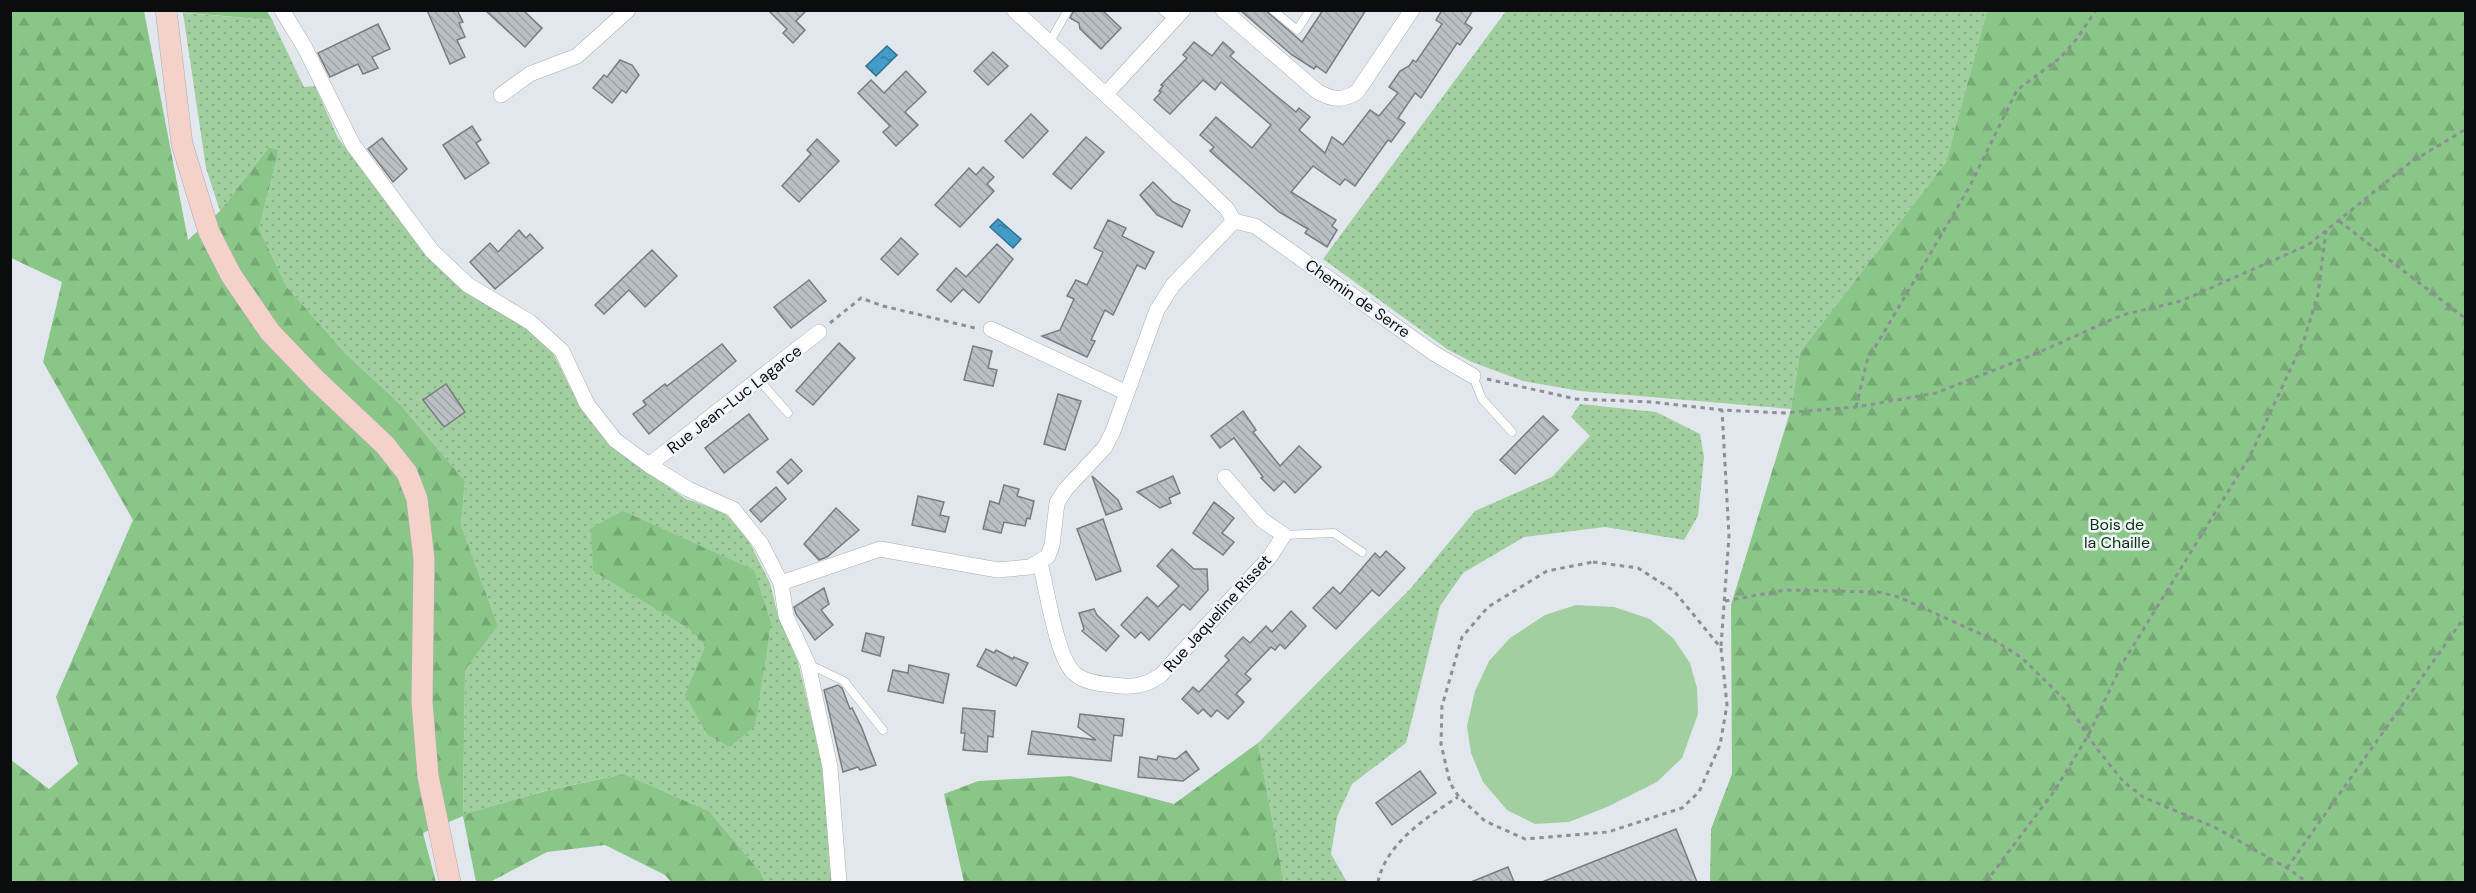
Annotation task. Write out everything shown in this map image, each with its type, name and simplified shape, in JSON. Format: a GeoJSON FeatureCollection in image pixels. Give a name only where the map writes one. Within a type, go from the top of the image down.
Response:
{"type":"FeatureCollection","features":[{"type":"Feature","properties":{"kind":"main road"},"geometry":{"type":"LineString","coordinates":[[166,10],[182,144],[213,241],[231,275],[270,332],[317,381],[385,445],[407,473],[417,499],[424,559],[422,702],[428,776],[450,882]]}},
{"type":"Feature","properties":{"kind":"street"},"geometry":{"type":"LineString","coordinates":[[282,10],[305,48],[353,145],[432,251],[468,285],[530,322],[562,351],[595,417],[615,440],[649,465],[688,489],[733,509],[761,544],[781,583],[786,616],[808,664],[830,767],[838,882]]}},
{"type":"Feature","properties":{"kind":"street"},"geometry":{"type":"LineString","coordinates":[[501,94],[530,74],[577,56],[628,10]]}},
{"type":"Feature","properties":{"kind":"street"},"geometry":{"type":"LineString","coordinates":[[781,583],[880,549],[998,570],[1022,569],[1048,556],[1052,545],[1056,503],[1105,447],[1113,431],[1157,310],[1173,285],[1234,221],[1227,209],[1014,10]]}},
{"type":"Feature","properties":{"kind":"street"},"geometry":{"type":"LineString","coordinates":[[1223,10],[1318,92],[1334,100],[1346,99],[1358,92],[1412,10]]}},
{"type":"Feature","properties":{"kind":"street"},"geometry":{"type":"LineString","coordinates":[[1106,94],[1173,14]]}},
{"type":"Feature","properties":{"kind":"street","name":"Chemin de Serre"},"geometry":{"type":"LineString","coordinates":[[1234,221],[1255,226],[1435,354],[1473,376]]}},
{"type":"Feature","properties":{"kind":"street"},"geometry":{"type":"LineString","coordinates":[[991,328],[1127,393]]}},
{"type":"Feature","properties":{"kind":"street","name":"Rue Jean-Luc Lagarce"},"geometry":{"type":"LineString","coordinates":[[649,465],[819,332]]}},
{"type":"Feature","properties":{"kind":"street"},"geometry":{"type":"LineString","coordinates":[[1225,477],[1262,520],[1284,535]]}},
{"type":"Feature","properties":{"kind":"street","name":"Rue Jaqueline Risset"},"geometry":{"type":"LineString","coordinates":[[1040,562],[1066,663],[1075,675],[1095,683],[1132,688],[1148,684],[1161,675],[1269,558],[1284,535]]}},
{"type":"Feature","properties":{"kind":"lane"},"geometry":{"type":"LineString","coordinates":[[1049,43],[1068,10]]}},
{"type":"Feature","properties":{"kind":"lane"},"geometry":{"type":"LineString","coordinates":[[1274,10],[1297,30],[1310,10]]}},
{"type":"Feature","properties":{"kind":"lane"},"geometry":{"type":"LineString","coordinates":[[1473,376],[1482,399],[1512,432]]}},
{"type":"Feature","properties":{"kind":"lane"},"geometry":{"type":"LineString","coordinates":[[759,380],[788,413]]}},
{"type":"Feature","properties":{"kind":"lane"},"geometry":{"type":"LineString","coordinates":[[1284,535],[1334,533],[1362,552]]}},
{"type":"Feature","properties":{"kind":"lane"},"geometry":{"type":"LineString","coordinates":[[808,664],[844,681],[883,730]]}},
{"type":"Feature","properties":{"kind":"path"},"geometry":{"type":"LineString","coordinates":[[1856,407],[1867,361],[1970,186],[2017,90],[2060,58],[2076,40],[2096,10]]}},
{"type":"Feature","properties":{"kind":"path"},"geometry":{"type":"LineString","coordinates":[[1473,376],[1576,399],[1652,402],[1722,410],[1784,413],[1856,407],[1936,393],[2035,354],[2122,315],[2181,301],[2308,245],[2411,162],[2466,129]]}},
{"type":"Feature","properties":{"kind":"path"},"geometry":{"type":"LineString","coordinates":[[2338,221],[2466,319]]}},
{"type":"Feature","properties":{"kind":"path"},"geometry":{"type":"LineString","coordinates":[[1986,882],[2055,790],[2089,734],[2122,664],[2250,456],[2304,340],[2318,294],[2326,231]]}},
{"type":"Feature","properties":{"kind":"path"},"geometry":{"type":"LineString","coordinates":[[819,332],[861,298],[883,306],[979,329],[991,328]]}},
{"type":"Feature","properties":{"kind":"path"},"geometry":{"type":"LineString","coordinates":[[1721,648],[1674,591],[1638,567],[1593,562],[1547,571],[1488,607],[1462,637],[1442,706],[1441,744],[1450,783],[1458,797],[1485,821],[1525,839],[1608,832],[1682,808],[1699,792],[1720,745],[1727,705],[1721,648],[1729,536],[1722,410]]}},
{"type":"Feature","properties":{"kind":"path"},"geometry":{"type":"LineString","coordinates":[[1725,601],[1785,590],[1878,592],[1899,597],[1994,640],[2022,658],[2064,699],[2097,748],[2123,781],[2143,797],[2216,828],[2287,868],[2307,882]]}},
{"type":"Feature","properties":{"kind":"path"},"geometry":{"type":"LineString","coordinates":[[2287,868],[2466,615]]}},
{"type":"Feature","properties":{"kind":"path"},"geometry":{"type":"LineString","coordinates":[[1378,882],[1381,867],[1409,833],[1458,797]]}},
{"type":"Feature","properties":{"kind":"green space"},"geometry":{"type":"Polygon","coordinates":[[[11,11],[144,11],[188,240],[220,211],[269,147],[279,150],[259,228],[286,286],[346,354],[399,403],[465,481],[461,525],[498,626],[465,670],[463,815],[545,791],[624,774],[709,811],[762,874],[764,882],[671,882],[665,875],[605,845],[547,852],[490,882],[476,882],[463,816],[423,833],[436,882],[11,882],[10,759],[49,789],[78,764],[56,697],[133,520],[43,362],[62,282],[11,258],[11,11]]]}},
{"type":"Feature","properties":{"kind":"green space"},"geometry":{"type":"Polygon","coordinates":[[[165,11],[267,11],[272,20],[165,11]]]}},
{"type":"Feature","properties":{"kind":"green space"},"geometry":{"type":"Polygon","coordinates":[[[1506,11],[1987,11],[1946,162],[1800,352],[1791,409],[1580,391],[1523,381],[1472,362],[1447,349],[1323,259],[1506,11]]]}},
{"type":"Feature","properties":{"kind":"green space","name":"Bois de la Chaille"},"geometry":{"type":"Polygon","coordinates":[[[1987,11],[2465,11],[2465,882],[1710,882],[1711,829],[1732,774],[1731,605],[1791,409],[1800,352],[1946,162],[1987,11]]]}},
{"type":"Feature","properties":{"kind":"green space"},"geometry":{"type":"Polygon","coordinates":[[[183,13],[272,20],[304,87],[315,86],[338,138],[439,265],[529,329],[553,353],[580,407],[623,455],[686,499],[724,512],[748,539],[770,583],[777,612],[798,662],[825,776],[834,882],[764,882],[762,874],[709,811],[624,774],[544,791],[463,816],[465,670],[498,626],[461,525],[465,481],[399,403],[346,354],[286,286],[259,228],[279,150],[269,147],[220,211],[206,168],[183,13]]]}},
{"type":"Feature","properties":{"kind":"green space"},"geometry":{"type":"Polygon","coordinates":[[[1580,404],[1656,412],[1700,434],[1704,457],[1698,516],[1684,540],[1605,527],[1524,537],[1463,573],[1440,606],[1406,743],[1352,784],[1337,817],[1331,854],[1347,882],[1284,882],[1258,743],[1411,588],[1475,511],[1552,477],[1590,436],[1571,417],[1580,404]]]}},
{"type":"Feature","properties":{"kind":"green space"},"geometry":{"type":"Polygon","coordinates":[[[623,511],[754,570],[771,623],[755,726],[730,747],[708,735],[685,695],[706,645],[688,628],[593,571],[591,528],[623,511]]]}},
{"type":"Feature","properties":{"kind":"green space"},"geometry":{"type":"Polygon","coordinates":[[[1576,605],[1614,607],[1650,619],[1673,638],[1690,663],[1697,688],[1698,714],[1682,758],[1657,782],[1607,807],[1569,822],[1535,824],[1507,810],[1483,782],[1471,753],[1467,726],[1475,691],[1489,661],[1510,638],[1545,615],[1576,605]]]}},
{"type":"Feature","properties":{"kind":"green space"},"geometry":{"type":"Polygon","coordinates":[[[1258,743],[1284,882],[964,882],[944,794],[978,781],[1070,776],[1174,804],[1258,743]]]}},
{"type":"Feature","properties":{"kind":"water"},"geometry":{"type":"Polygon","coordinates":[[[887,46],[897,55],[876,76],[866,66],[887,46]]]}},
{"type":"Feature","properties":{"kind":"water"},"geometry":{"type":"Polygon","coordinates":[[[998,219],[1021,239],[1013,248],[990,227],[998,219]]]}},
{"type":"Feature","properties":{"kind":"building"},"geometry":{"type":"Polygon","coordinates":[[[427,10],[457,10],[463,22],[459,23],[465,37],[457,40],[465,57],[450,64],[427,10]]]}},
{"type":"Feature","properties":{"kind":"building"},"geometry":{"type":"Polygon","coordinates":[[[485,10],[523,10],[542,28],[525,47],[485,10]]]}},
{"type":"Feature","properties":{"kind":"building"},"geometry":{"type":"Polygon","coordinates":[[[768,10],[807,10],[796,21],[805,30],[793,43],[783,33],[787,29],[768,10]]]}},
{"type":"Feature","properties":{"kind":"building"},"geometry":{"type":"Polygon","coordinates":[[[1074,10],[1102,10],[1121,28],[1101,49],[1080,29],[1079,23],[1070,18],[1074,10]]]}},
{"type":"Feature","properties":{"kind":"building"},"geometry":{"type":"Polygon","coordinates":[[[1240,10],[1265,10],[1302,42],[1323,10],[1366,10],[1326,73],[1316,66],[1314,69],[1292,55],[1240,10]]]}},
{"type":"Feature","properties":{"kind":"building"},"geometry":{"type":"Polygon","coordinates":[[[1442,10],[1473,10],[1465,23],[1472,28],[1460,45],[1457,43],[1421,98],[1415,93],[1398,118],[1405,123],[1391,142],[1388,140],[1355,186],[1345,179],[1340,185],[1313,166],[1291,192],[1336,220],[1332,226],[1337,230],[1327,247],[1305,233],[1308,229],[1279,212],[1210,151],[1214,147],[1200,135],[1216,117],[1252,148],[1271,125],[1221,82],[1215,90],[1203,80],[1170,114],[1154,100],[1161,92],[1159,91],[1163,86],[1161,85],[1187,58],[1183,55],[1194,42],[1212,56],[1223,42],[1234,52],[1230,56],[1268,89],[1296,112],[1299,108],[1310,117],[1299,130],[1325,153],[1332,137],[1343,145],[1370,110],[1379,116],[1398,93],[1389,87],[1400,71],[1409,66],[1413,60],[1416,62],[1442,24],[1436,20],[1442,10]]]}},
{"type":"Feature","properties":{"kind":"building"},"geometry":{"type":"Polygon","coordinates":[[[378,24],[390,49],[372,57],[378,68],[363,74],[358,64],[330,77],[318,53],[378,24]]]}},
{"type":"Feature","properties":{"kind":"building"},"geometry":{"type":"Polygon","coordinates":[[[993,52],[1008,66],[988,85],[974,71],[993,52]]]}},
{"type":"Feature","properties":{"kind":"building"},"geometry":{"type":"Polygon","coordinates":[[[620,60],[632,65],[639,75],[626,93],[622,90],[612,103],[593,88],[604,75],[607,77],[620,60]]]}},
{"type":"Feature","properties":{"kind":"building"},"geometry":{"type":"Polygon","coordinates":[[[906,71],[926,92],[905,112],[918,125],[896,146],[883,132],[890,126],[858,93],[871,80],[884,93],[906,71]]]}},
{"type":"Feature","properties":{"kind":"building"},"geometry":{"type":"Polygon","coordinates":[[[1031,114],[1048,131],[1023,158],[1005,141],[1031,114]]]}},
{"type":"Feature","properties":{"kind":"building"},"geometry":{"type":"Polygon","coordinates":[[[472,126],[481,140],[476,143],[489,163],[465,179],[443,145],[472,126]]]}},
{"type":"Feature","properties":{"kind":"building"},"geometry":{"type":"Polygon","coordinates":[[[1086,137],[1104,152],[1071,189],[1053,174],[1086,137]]]}},
{"type":"Feature","properties":{"kind":"building"},"geometry":{"type":"Polygon","coordinates":[[[382,138],[407,169],[393,182],[368,149],[382,138]]]}},
{"type":"Feature","properties":{"kind":"building"},"geometry":{"type":"Polygon","coordinates":[[[817,139],[839,161],[799,202],[782,186],[811,154],[807,150],[817,139]]]}},
{"type":"Feature","properties":{"kind":"building"},"geometry":{"type":"Polygon","coordinates":[[[983,167],[994,177],[987,184],[994,191],[960,227],[935,205],[969,168],[976,175],[983,167]]]}},
{"type":"Feature","properties":{"kind":"building"},"geometry":{"type":"Polygon","coordinates":[[[1153,182],[1173,202],[1190,210],[1182,227],[1157,215],[1140,195],[1153,182]]]}},
{"type":"Feature","properties":{"kind":"building"},"geometry":{"type":"Polygon","coordinates":[[[1108,220],[1126,228],[1122,236],[1154,252],[1145,269],[1137,265],[1113,315],[1105,310],[1091,340],[1095,341],[1087,357],[1042,336],[1060,330],[1074,299],[1067,296],[1076,280],[1087,285],[1103,252],[1094,248],[1108,220]]]}},
{"type":"Feature","properties":{"kind":"building"},"geometry":{"type":"Polygon","coordinates":[[[519,230],[526,238],[530,234],[543,248],[495,289],[470,262],[490,243],[498,252],[519,230]]]}},
{"type":"Feature","properties":{"kind":"building"},"geometry":{"type":"Polygon","coordinates":[[[901,238],[918,254],[898,275],[881,259],[901,238]]]}},
{"type":"Feature","properties":{"kind":"building"},"geometry":{"type":"Polygon","coordinates":[[[997,244],[1013,259],[979,303],[963,289],[951,302],[937,290],[956,268],[966,277],[997,244]]]}},
{"type":"Feature","properties":{"kind":"building"},"geometry":{"type":"Polygon","coordinates":[[[652,250],[677,276],[645,307],[629,290],[604,314],[595,305],[652,250]]]}},
{"type":"Feature","properties":{"kind":"building"},"geometry":{"type":"Polygon","coordinates":[[[809,280],[826,301],[791,328],[774,307],[809,280]]]}},
{"type":"Feature","properties":{"kind":"building"},"geometry":{"type":"Polygon","coordinates":[[[839,343],[855,358],[813,405],[796,391],[839,343]]]}},
{"type":"Feature","properties":{"kind":"building"},"geometry":{"type":"Polygon","coordinates":[[[722,344],[736,361],[649,434],[633,414],[646,405],[643,401],[665,384],[667,386],[722,344]]]}},
{"type":"Feature","properties":{"kind":"building"},"geometry":{"type":"Polygon","coordinates":[[[973,346],[992,351],[988,368],[997,370],[993,386],[964,380],[973,346]]]}},
{"type":"Feature","properties":{"kind":"building"},"geometry":{"type":"Polygon","coordinates":[[[446,384],[465,412],[444,427],[423,400],[446,384]]]}},
{"type":"Feature","properties":{"kind":"building"},"geometry":{"type":"Polygon","coordinates":[[[1058,394],[1081,401],[1065,450],[1044,444],[1058,394]]]}},
{"type":"Feature","properties":{"kind":"building"},"geometry":{"type":"Polygon","coordinates":[[[1243,411],[1256,430],[1253,432],[1280,466],[1299,446],[1321,467],[1295,493],[1284,481],[1274,491],[1261,478],[1263,477],[1234,438],[1220,448],[1211,436],[1243,411]]]}},
{"type":"Feature","properties":{"kind":"building"},"geometry":{"type":"Polygon","coordinates":[[[749,414],[768,439],[724,473],[705,448],[749,414]]]}},
{"type":"Feature","properties":{"kind":"building"},"geometry":{"type":"Polygon","coordinates":[[[1543,416],[1558,430],[1515,474],[1500,460],[1543,416]]]}},
{"type":"Feature","properties":{"kind":"building"},"geometry":{"type":"Polygon","coordinates":[[[791,459],[802,471],[788,484],[777,472],[791,459]]]}},
{"type":"Feature","properties":{"kind":"building"},"geometry":{"type":"Polygon","coordinates":[[[1092,476],[1118,500],[1122,509],[1106,515],[1092,476]]]}},
{"type":"Feature","properties":{"kind":"building"},"geometry":{"type":"Polygon","coordinates":[[[1173,476],[1180,493],[1169,498],[1171,503],[1160,508],[1137,492],[1173,476]]]}},
{"type":"Feature","properties":{"kind":"building"},"geometry":{"type":"Polygon","coordinates":[[[1004,485],[1019,489],[1017,496],[1034,501],[1030,519],[1027,518],[1025,526],[1004,522],[1001,533],[983,529],[990,501],[999,504],[1004,485]]]}},
{"type":"Feature","properties":{"kind":"building"},"geometry":{"type":"Polygon","coordinates":[[[776,487],[786,499],[761,522],[750,510],[776,487]]]}},
{"type":"Feature","properties":{"kind":"building"},"geometry":{"type":"Polygon","coordinates":[[[918,496],[944,502],[940,515],[949,517],[945,532],[912,525],[918,496]]]}},
{"type":"Feature","properties":{"kind":"building"},"geometry":{"type":"Polygon","coordinates":[[[1214,502],[1234,518],[1222,533],[1234,542],[1223,555],[1193,533],[1214,502]]]}},
{"type":"Feature","properties":{"kind":"building"},"geometry":{"type":"Polygon","coordinates":[[[836,508],[859,530],[827,557],[819,560],[804,544],[836,508]]]}},
{"type":"Feature","properties":{"kind":"building"},"geometry":{"type":"Polygon","coordinates":[[[1103,519],[1121,571],[1096,580],[1077,529],[1103,519]]]}},
{"type":"Feature","properties":{"kind":"building"},"geometry":{"type":"Polygon","coordinates":[[[1172,549],[1194,569],[1207,569],[1208,590],[1190,610],[1183,604],[1149,640],[1141,632],[1135,638],[1121,625],[1147,597],[1158,607],[1179,586],[1157,566],[1172,549]]]}},
{"type":"Feature","properties":{"kind":"building"},"geometry":{"type":"Polygon","coordinates":[[[1386,551],[1405,568],[1379,596],[1372,590],[1336,629],[1313,608],[1333,587],[1340,594],[1375,553],[1380,558],[1386,551]]]}},
{"type":"Feature","properties":{"kind":"building"},"geometry":{"type":"Polygon","coordinates":[[[824,588],[829,604],[821,610],[833,625],[815,640],[796,614],[794,607],[824,588]]]}},
{"type":"Feature","properties":{"kind":"building"},"geometry":{"type":"Polygon","coordinates":[[[1094,609],[1097,615],[1119,636],[1106,651],[1082,631],[1084,629],[1079,613],[1094,609]]]}},
{"type":"Feature","properties":{"kind":"building"},"geometry":{"type":"Polygon","coordinates":[[[1291,611],[1306,626],[1285,649],[1280,644],[1275,650],[1271,647],[1245,674],[1251,679],[1236,694],[1244,702],[1228,719],[1217,710],[1211,717],[1203,709],[1198,714],[1182,699],[1193,687],[1199,692],[1229,660],[1225,656],[1243,637],[1250,643],[1266,626],[1272,632],[1291,611]]]}},
{"type":"Feature","properties":{"kind":"building"},"geometry":{"type":"Polygon","coordinates":[[[866,633],[884,637],[880,656],[862,651],[866,633]]]}},
{"type":"Feature","properties":{"kind":"building"},"geometry":{"type":"Polygon","coordinates":[[[986,649],[994,653],[996,650],[1013,659],[1014,657],[1028,663],[1016,686],[977,666],[986,649]]]}},
{"type":"Feature","properties":{"kind":"building"},"geometry":{"type":"Polygon","coordinates":[[[909,665],[949,674],[943,703],[888,691],[893,670],[908,673],[909,665]]]}},
{"type":"Feature","properties":{"kind":"building"},"geometry":{"type":"Polygon","coordinates":[[[838,685],[842,688],[850,709],[852,708],[861,726],[876,765],[843,772],[824,690],[838,685]]]}},
{"type":"Feature","properties":{"kind":"building"},"geometry":{"type":"Polygon","coordinates":[[[963,708],[995,711],[993,737],[988,736],[987,752],[963,750],[965,733],[961,733],[963,708]]]}},
{"type":"Feature","properties":{"kind":"building"},"geometry":{"type":"Polygon","coordinates":[[[1080,714],[1124,719],[1122,736],[1114,735],[1111,761],[1028,754],[1032,731],[1096,740],[1078,727],[1080,714]]]}},
{"type":"Feature","properties":{"kind":"building"},"geometry":{"type":"Polygon","coordinates":[[[1186,751],[1199,769],[1183,781],[1138,777],[1140,757],[1157,760],[1158,756],[1176,759],[1186,751]]]}},
{"type":"Feature","properties":{"kind":"building"},"geometry":{"type":"Polygon","coordinates":[[[1420,771],[1436,793],[1392,825],[1376,803],[1420,771]]]}},
{"type":"Feature","properties":{"kind":"building"},"geometry":{"type":"Polygon","coordinates":[[[1676,829],[1697,882],[1542,882],[1676,829]]]}},
{"type":"Feature","properties":{"kind":"building"},"geometry":{"type":"Polygon","coordinates":[[[1508,867],[1514,882],[1471,882],[1508,867]]]}}]}
